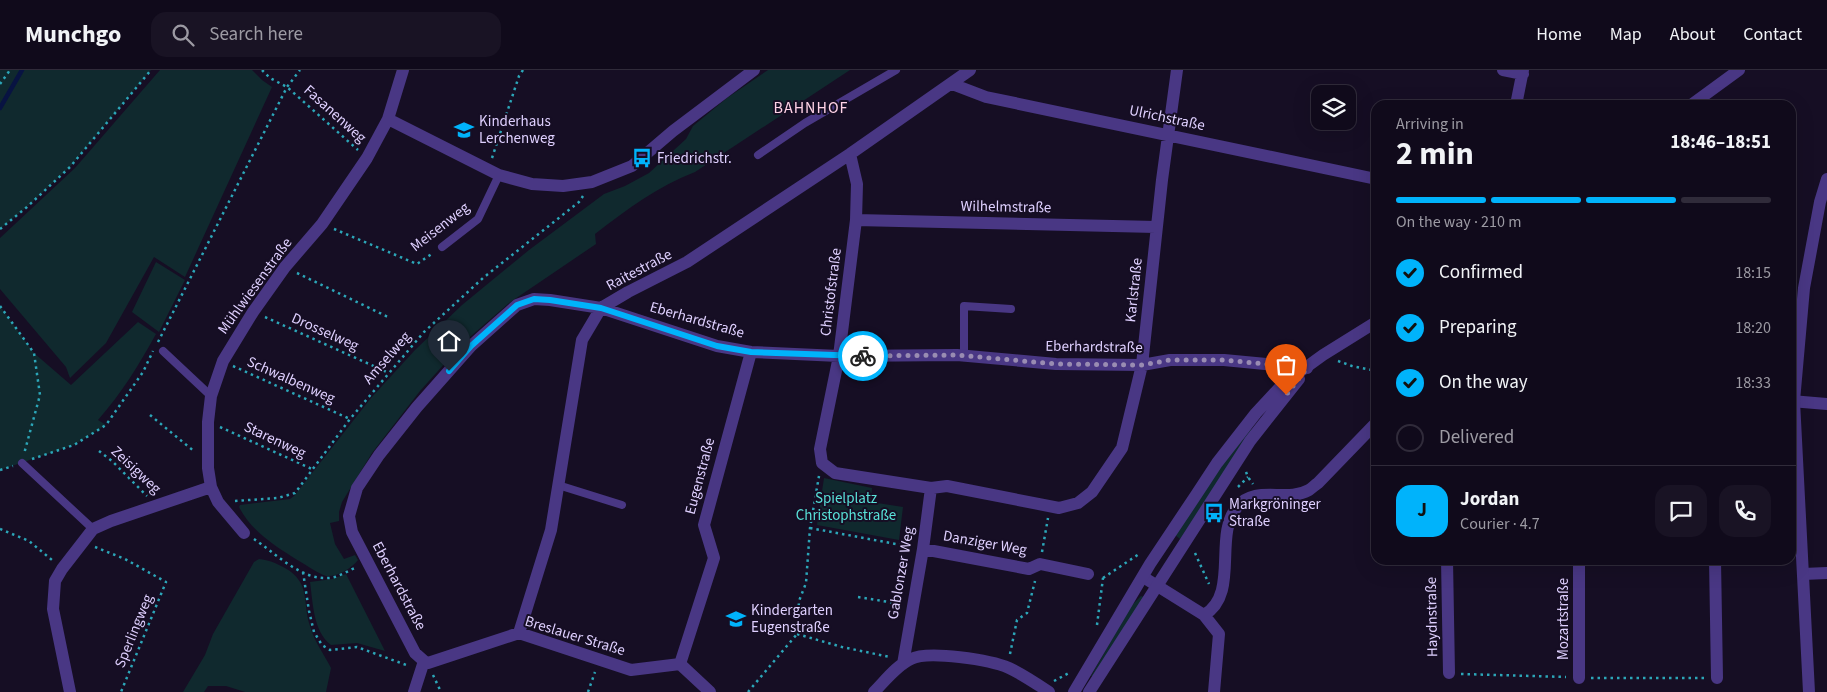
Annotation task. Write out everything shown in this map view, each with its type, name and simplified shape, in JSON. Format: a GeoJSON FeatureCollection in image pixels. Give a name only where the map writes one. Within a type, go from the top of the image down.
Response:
{"type":"FeatureCollection","features":[{"type":"Feature","properties":{"kind":"street","name":"Mühlwiesenstraße"},"geometry":{"type":"LineString","coordinates":[[244,533],[218,502],[211,487],[208,462],[208,422],[211,396],[223,361],[253,312],[285,267],[322,224],[367,158],[388,119],[403,70]]}},
{"type":"Feature","properties":{"kind":"street"},"geometry":{"type":"LineString","coordinates":[[388,119],[493,172],[532,184],[563,186],[592,182],[632,166],[673,131],[754,70]]}},
{"type":"Feature","properties":{"kind":"street","name":"Raitestraße"},"geometry":{"type":"LineString","coordinates":[[519,633],[551,530],[582,340],[601,308],[687,262],[850,154],[970,70]]}},
{"type":"Feature","properties":{"kind":"street","name":"Karlstraße"},"geometry":{"type":"LineString","coordinates":[[822,463],[835,473],[931,488],[948,486],[1059,508],[1078,503],[1092,492],[1122,448],[1142,365],[1156,227],[1177,70]]}},
{"type":"Feature","properties":{"kind":"street"},"geometry":{"type":"LineString","coordinates":[[1502,70],[1523,72],[1517,100]]}},
{"type":"Feature","properties":{"kind":"street"},"geometry":{"type":"LineString","coordinates":[[1698,100],[1739,70]]}},
{"type":"Feature","properties":{"kind":"street","name":"Ulrichstraße"},"geometry":{"type":"LineString","coordinates":[[952,84],[986,97],[1371,178]]}},
{"type":"Feature","properties":{"kind":"street","name":"Christofstraße"},"geometry":{"type":"LineString","coordinates":[[822,463],[820,449],[839,356],[856,220],[857,184],[850,154]]}},
{"type":"Feature","properties":{"kind":"street"},"geometry":{"type":"LineString","coordinates":[[1796,363],[1804,288],[1820,202],[1827,179]]}},
{"type":"Feature","properties":{"kind":"street","name":"Wilhelmstraße"},"geometry":{"type":"LineString","coordinates":[[856,220],[1156,227]]}},
{"type":"Feature","properties":{"kind":"street","name":"Eberhardstraße"},"geometry":{"type":"LineString","coordinates":[[423,666],[352,532],[349,516],[357,488],[379,455],[417,407],[471,346],[517,305],[534,299],[601,308],[717,346],[751,352],[839,356],[964,356],[1056,364],[1142,365],[1170,360],[1224,360],[1307,368]]}},
{"type":"Feature","properties":{"kind":"street"},"geometry":{"type":"LineString","coordinates":[[1074,692],[1143,577],[1217,463],[1250,420],[1283,384],[1323,355],[1371,325]]}},
{"type":"Feature","properties":{"kind":"street","name":"Eugenstraße"},"geometry":{"type":"LineString","coordinates":[[680,664],[714,558],[704,525],[751,352]]}},
{"type":"Feature","properties":{"kind":"street"},"geometry":{"type":"LineString","coordinates":[[1089,692],[1250,441],[1307,368]]}},
{"type":"Feature","properties":{"kind":"street"},"geometry":{"type":"LineString","coordinates":[[1796,401],[1827,404]]}},
{"type":"Feature","properties":{"kind":"street"},"geometry":{"type":"LineString","coordinates":[[1204,615],[1218,604],[1222,588],[1228,524],[1240,504],[1248,498],[1263,494],[1287,495],[1308,491],[1371,428]]}},
{"type":"Feature","properties":{"kind":"street"},"geometry":{"type":"LineString","coordinates":[[1796,464],[1809,692]]}},
{"type":"Feature","properties":{"kind":"street"},"geometry":{"type":"LineString","coordinates":[[70,692],[54,610],[55,580],[62,569],[93,529],[111,521],[211,487]]}},
{"type":"Feature","properties":{"kind":"street","name":"Gablonzer Weg"},"geometry":{"type":"LineString","coordinates":[[903,661],[923,549],[931,488]]}},
{"type":"Feature","properties":{"kind":"street","name":"Danziger Weg"},"geometry":{"type":"LineString","coordinates":[[923,549],[1029,568],[1040,564],[1088,574]]}},
{"type":"Feature","properties":{"kind":"street","name":"Haydnstraße"},"geometry":{"type":"LineString","coordinates":[[1447,565],[1449,673]]}},
{"type":"Feature","properties":{"kind":"street","name":"Mozartstraße"},"geometry":{"type":"LineString","coordinates":[[1579,565],[1579,678]]}},
{"type":"Feature","properties":{"kind":"street"},"geometry":{"type":"LineString","coordinates":[[1715,565],[1717,678]]}},
{"type":"Feature","properties":{"kind":"street"},"geometry":{"type":"LineString","coordinates":[[1803,574],[1827,573]]}},
{"type":"Feature","properties":{"kind":"street"},"geometry":{"type":"LineString","coordinates":[[1143,577],[1204,615],[1219,634],[1214,692]]}},
{"type":"Feature","properties":{"kind":"street","name":"Breslauer Straße"},"geometry":{"type":"LineString","coordinates":[[423,666],[519,633],[631,670],[680,664]]}},
{"type":"Feature","properties":{"kind":"street"},"geometry":{"type":"LineString","coordinates":[[874,692],[903,661],[927,655],[956,656],[1008,668],[1049,692]]}},
{"type":"Feature","properties":{"kind":"street"},"geometry":{"type":"LineString","coordinates":[[680,664],[710,692]]}},
{"type":"Feature","properties":{"kind":"street"},"geometry":{"type":"LineString","coordinates":[[414,692],[423,666]]}},
{"type":"Feature","properties":{"kind":"lane"},"geometry":{"type":"LineString","coordinates":[[758,155],[805,123],[896,70]]}},
{"type":"Feature","properties":{"kind":"lane","name":"Meisenweg"},"geometry":{"type":"LineString","coordinates":[[442,247],[478,219],[493,172]]}},
{"type":"Feature","properties":{"kind":"lane"},"geometry":{"type":"LineString","coordinates":[[964,356],[964,306],[1011,309]]}},
{"type":"Feature","properties":{"kind":"lane"},"geometry":{"type":"LineString","coordinates":[[163,352],[211,396]]}},
{"type":"Feature","properties":{"kind":"lane"},"geometry":{"type":"LineString","coordinates":[[22,463],[93,529]]}},
{"type":"Feature","properties":{"kind":"lane"},"geometry":{"type":"LineString","coordinates":[[558,485],[622,505]]}},
{"type":"Feature","properties":{"kind":"path"},"geometry":{"type":"LineString","coordinates":[[0,84],[10,70]]}},
{"type":"Feature","properties":{"kind":"path"},"geometry":{"type":"LineString","coordinates":[[0,229],[70,167],[151,70]]}},
{"type":"Feature","properties":{"kind":"path","name":"Fasanenweg"},"geometry":{"type":"LineString","coordinates":[[262,70],[270,78],[287,87],[367,158]]}},
{"type":"Feature","properties":{"kind":"path"},"geometry":{"type":"LineString","coordinates":[[0,470],[74,445],[106,425],[143,372],[287,87],[300,70]]}},
{"type":"Feature","properties":{"kind":"path"},"geometry":{"type":"LineString","coordinates":[[493,172],[519,76],[523,70]]}},
{"type":"Feature","properties":{"kind":"path","name":"Amselweg"},"geometry":{"type":"LineString","coordinates":[[218,502],[290,495],[294,493],[350,419],[424,332],[484,278],[579,202],[592,182]]}},
{"type":"Feature","properties":{"kind":"path","name":"Meisenweg"},"geometry":{"type":"LineString","coordinates":[[322,224],[417,264],[442,247]]}},
{"type":"Feature","properties":{"kind":"path"},"geometry":{"type":"LineString","coordinates":[[300,275],[390,318]]}},
{"type":"Feature","properties":{"kind":"path"},"geometry":{"type":"LineString","coordinates":[[0,306],[34,353],[40,395],[22,463]]}},
{"type":"Feature","properties":{"kind":"path","name":"Drosselweg"},"geometry":{"type":"LineString","coordinates":[[253,312],[389,373]]}},
{"type":"Feature","properties":{"kind":"path","name":"Schwalbenweg"},"geometry":{"type":"LineString","coordinates":[[223,361],[350,419]]}},
{"type":"Feature","properties":{"kind":"path"},"geometry":{"type":"LineString","coordinates":[[1352,366],[1371,370]]}},
{"type":"Feature","properties":{"kind":"path"},"geometry":{"type":"LineString","coordinates":[[150,415],[208,462]]}},
{"type":"Feature","properties":{"kind":"path","name":"Starenweg"},"geometry":{"type":"LineString","coordinates":[[228,431],[312,470]]}},
{"type":"Feature","properties":{"kind":"path","name":"Zeisigweg"},"geometry":{"type":"LineString","coordinates":[[99,451],[112,461],[157,506]]}},
{"type":"Feature","properties":{"kind":"path"},"geometry":{"type":"LineString","coordinates":[[748,692],[797,634],[799,601],[806,583],[810,528],[822,463]]}},
{"type":"Feature","properties":{"kind":"path"},"geometry":{"type":"LineString","coordinates":[[1246,466],[1248,477],[1263,494]]}},
{"type":"Feature","properties":{"kind":"path"},"geometry":{"type":"LineString","coordinates":[[1040,564],[1051,506]]}},
{"type":"Feature","properties":{"kind":"path"},"geometry":{"type":"LineString","coordinates":[[810,528],[923,549]]}},
{"type":"Feature","properties":{"kind":"path"},"geometry":{"type":"LineString","coordinates":[[0,529],[29,541],[62,569]]}},
{"type":"Feature","properties":{"kind":"path"},"geometry":{"type":"LineString","coordinates":[[244,533],[303,572],[318,578],[330,578],[367,562]]}},
{"type":"Feature","properties":{"kind":"path","name":"Sperlingweg"},"geometry":{"type":"LineString","coordinates":[[82,542],[125,559],[166,582],[121,692]]}},
{"type":"Feature","properties":{"kind":"path"},"geometry":{"type":"LineString","coordinates":[[1182,547],[1192,546],[1218,604]]}},
{"type":"Feature","properties":{"kind":"path"},"geometry":{"type":"LineString","coordinates":[[1088,574],[1103,578],[1141,554]]}},
{"type":"Feature","properties":{"kind":"path","name":"Danziger Weg"},"geometry":{"type":"LineString","coordinates":[[1008,668],[1017,620],[1027,613],[1040,564]]}},
{"type":"Feature","properties":{"kind":"path"},"geometry":{"type":"LineString","coordinates":[[303,572],[314,632],[322,645],[330,650],[358,647],[423,666]]}},
{"type":"Feature","properties":{"kind":"path"},"geometry":{"type":"LineString","coordinates":[[1097,625],[1103,578]]}},
{"type":"Feature","properties":{"kind":"path"},"geometry":{"type":"LineString","coordinates":[[858,597],[913,606]]}},
{"type":"Feature","properties":{"kind":"path"},"geometry":{"type":"LineString","coordinates":[[797,634],[903,661]]}},
{"type":"Feature","properties":{"kind":"path"},"geometry":{"type":"LineString","coordinates":[[588,692],[598,660]]}},
{"type":"Feature","properties":{"kind":"green space"},"geometry":{"type":"Polygon","coordinates":[[[0,70],[151,70],[70,167],[0,229],[0,70]]]}},
{"type":"Feature","properties":{"kind":"green space"},"geometry":{"type":"Polygon","coordinates":[[[160,70],[252,70],[272,87],[185,277],[154,257],[106,343],[70,378],[66,367],[0,289],[0,238],[75,168],[160,70]]]}},
{"type":"Feature","properties":{"kind":"green space"},"geometry":{"type":"Polygon","coordinates":[[[768,70],[850,70],[695,172],[655,191],[595,234],[596,244],[509,303],[463,343],[420,391],[372,453],[342,502],[339,521],[330,523],[335,544],[344,559],[355,555],[358,560],[352,566],[344,572],[335,575],[323,575],[273,544],[250,524],[239,507],[240,505],[290,499],[294,496],[371,398],[415,350],[462,305],[529,250],[604,194],[625,186],[649,173],[686,139],[693,126],[727,98],[768,70]]]}},
{"type":"Feature","properties":{"kind":"green space"},"geometry":{"type":"Polygon","coordinates":[[[156,262],[185,280],[159,332],[132,312],[156,262]]]}},
{"type":"Feature","properties":{"kind":"green space"},"geometry":{"type":"Polygon","coordinates":[[[0,306],[34,353],[71,385],[138,322],[156,334],[129,379],[98,420],[106,425],[74,445],[0,470],[0,306]]]}},
{"type":"Feature","properties":{"kind":"green space"},"geometry":{"type":"Polygon","coordinates":[[[1251,429],[1180,539],[1174,534],[1237,444],[1251,429]]]}},
{"type":"Feature","properties":{"kind":"green space","name":"Spielplatz Christophstraße"},"geometry":{"type":"Polygon","coordinates":[[[824,478],[872,488],[871,502],[903,507],[899,540],[817,525],[824,478]]]}},
{"type":"Feature","properties":{"kind":"green space"},"geometry":{"type":"Polygon","coordinates":[[[259,559],[285,568],[299,580],[304,593],[312,632],[331,668],[326,692],[245,692],[226,686],[208,686],[204,692],[183,692],[205,655],[213,634],[254,562],[259,559]]]}},
{"type":"Feature","properties":{"kind":"green space"},"geometry":{"type":"Polygon","coordinates":[[[346,574],[385,651],[357,643],[331,645],[321,632],[313,607],[310,582],[332,579],[346,574]]]}},
{"type":"Feature","properties":{"kind":"green space"},"geometry":{"type":"Polygon","coordinates":[[[1141,596],[1144,597],[1093,676],[1091,676],[1131,606],[1141,596]]]}},
{"type":"Feature","properties":{"kind":"waterway"},"geometry":{"type":"LineString","coordinates":[[0,108],[22,70]]}},
{"type":"Feature","properties":{"kind":"way so far"},"geometry":{"type":"LineString","coordinates":[[863,356],[957,355],[1056,364],[1142,365],[1170,360],[1224,360],[1307,368],[1286,395]]}},
{"type":"Feature","properties":{"kind":"place","name":"Kinderhaus Lerchenweg"},"geometry":{"type":"Point","coordinates":[464,130]}},
{"type":"Feature","properties":{"kind":"place","name":"Friedrichstr."},"geometry":{"type":"Point","coordinates":[642,158]}},
{"type":"Feature","properties":{"kind":"place","name":"Markgröninger Straße"},"geometry":{"type":"Point","coordinates":[1214,513]}},
{"type":"Feature","properties":{"kind":"place","name":"Kindergarten Eugenstraße"},"geometry":{"type":"Point","coordinates":[736,619]}},
{"type":"Feature","properties":{"kind":"district","name":"BAHNHOF"},"geometry":{"type":"Point","coordinates":[811,108]}},
{"type":"Feature","properties":{"kind":"route"},"geometry":{"type":"LineString","coordinates":[[449,371],[471,346],[517,305],[534,299],[601,308],[717,346],[751,352],[863,356]]}}]}
